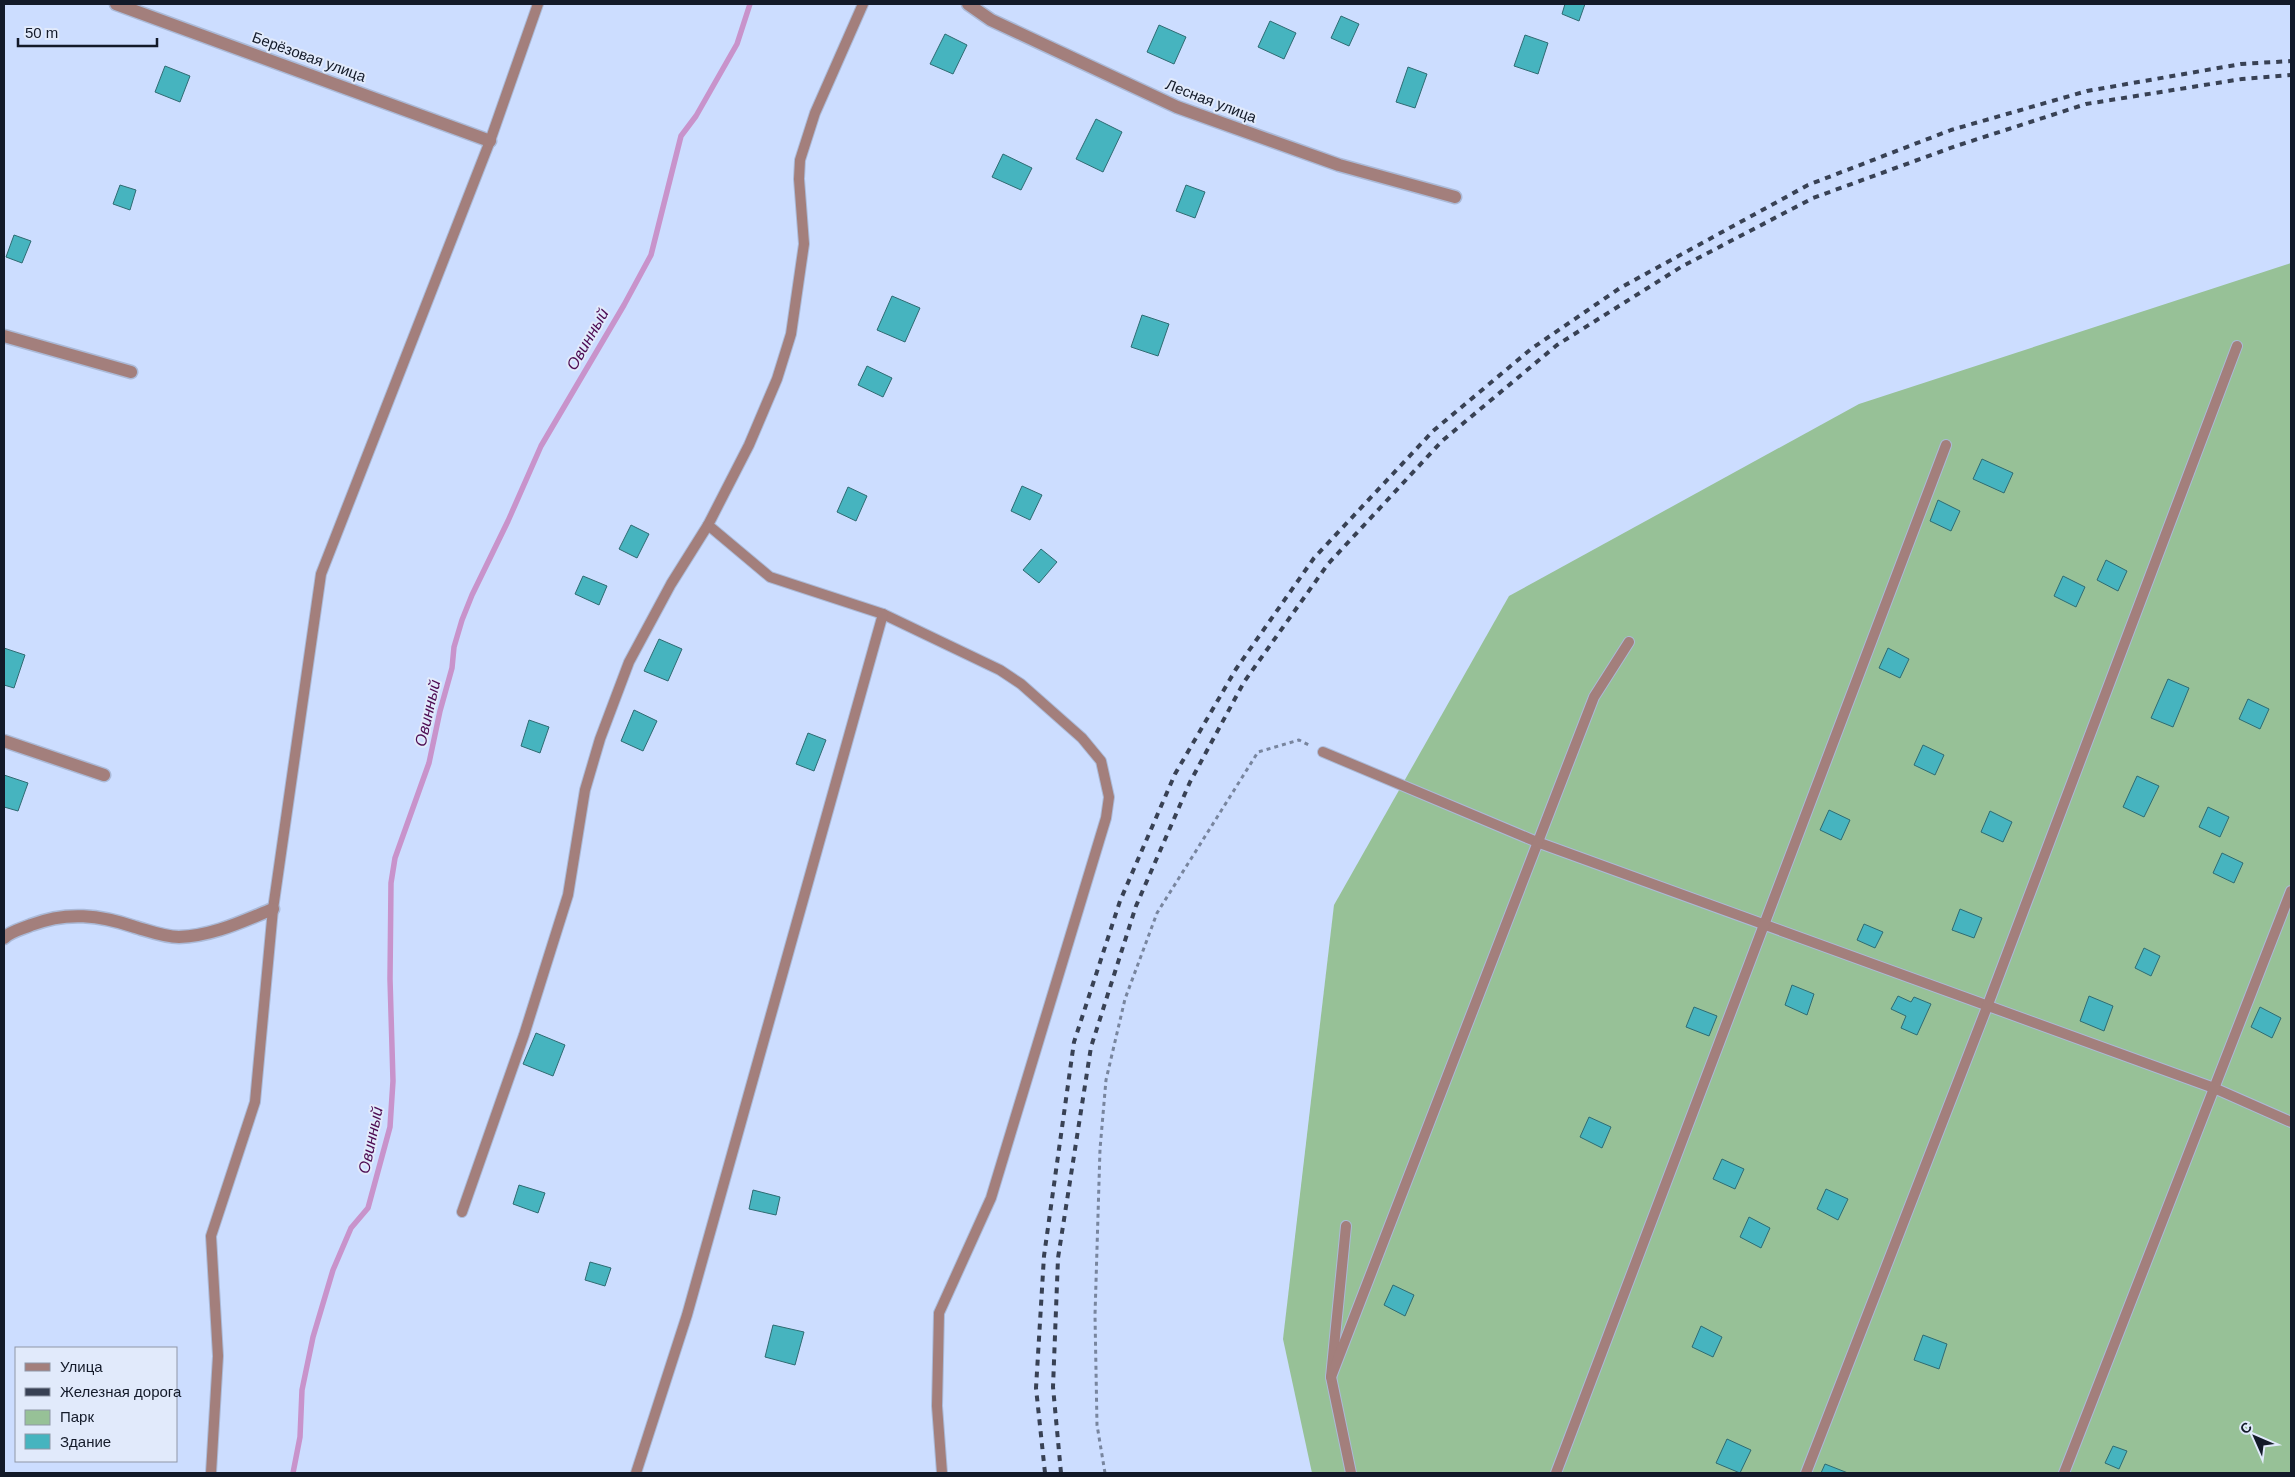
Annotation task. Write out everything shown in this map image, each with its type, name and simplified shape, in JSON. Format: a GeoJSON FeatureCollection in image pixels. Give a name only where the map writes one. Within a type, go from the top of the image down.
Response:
{"type":"FeatureCollection","features":[{"type":"Feature","properties":{"kind":"street","name":"Берёзовая улица"},"geometry":{"type":"LineString","coordinates":[[116,4],[490,141]]}},
{"type":"Feature","properties":{"kind":"street","name":"Лесная улица"},"geometry":{"type":"LineString","coordinates":[[968,4],[991,20],[1176,107],[1339,165],[1454,197]]}},
{"type":"Feature","properties":{"kind":"street"},"geometry":{"type":"LineString","coordinates":[[4,336],[131,372]]}},
{"type":"Feature","properties":{"kind":"street"},"geometry":{"type":"LineString","coordinates":[[4,742],[104,775]]}},
{"type":"Feature","properties":{"kind":"street"},"geometry":{"type":"LineString","coordinates":[[4,938],[40,922],[63,916],[84,915],[107,918],[156,933],[177,937],[199,935],[273,909]]}},
{"type":"Feature","properties":{"kind":"lane"},"geometry":{"type":"LineString","coordinates":[[210,1473],[218,1356],[211,1236],[255,1102],[273,909],[321,574],[490,141],[538,4]]}},
{"type":"Feature","properties":{"kind":"lane"},"geometry":{"type":"LineString","coordinates":[[462,1212],[524,1034],[568,895],[585,790],[600,738],[629,662],[671,584],[708,525],[749,445],[777,379],[791,334],[804,244],[799,179],[800,160],[815,114],[862,4]]}},
{"type":"Feature","properties":{"kind":"lane"},"geometry":{"type":"LineString","coordinates":[[1806,1473],[1987,1007],[2237,346]]}},
{"type":"Feature","properties":{"kind":"lane"},"geometry":{"type":"LineString","coordinates":[[1556,1473],[1946,445]]}},
{"type":"Feature","properties":{"kind":"lane"},"geometry":{"type":"LineString","coordinates":[[708,525],[770,577],[883,614],[1000,670],[1022,684],[1082,738],[1101,760],[1109,797],[1106,818],[991,1198],[940,1312],[937,1406],[942,1473]]}},
{"type":"Feature","properties":{"kind":"lane"},"geometry":{"type":"LineString","coordinates":[[636,1473],[687,1315],[883,614]]}},
{"type":"Feature","properties":{"kind":"lane"},"geometry":{"type":"LineString","coordinates":[[1331,1377],[1594,697],[1629,642]]}},
{"type":"Feature","properties":{"kind":"lane"},"geometry":{"type":"LineString","coordinates":[[1323,752],[1537,842],[2214,1088],[2291,1122]]}},
{"type":"Feature","properties":{"kind":"lane"},"geometry":{"type":"LineString","coordinates":[[2064,1473],[2291,891]]}},
{"type":"Feature","properties":{"kind":"lane"},"geometry":{"type":"LineString","coordinates":[[1346,1226],[1331,1377],[1351,1473]]}},
{"type":"Feature","properties":{"kind":"path"},"geometry":{"type":"LineString","coordinates":[[1106,1473],[1097,1425],[1095,1324],[1100,1149],[1106,1080],[1125,999],[1157,913],[1258,752],[1299,740],[1323,752]]}},
{"type":"Feature","properties":{"kind":"green space"},"geometry":{"type":"Polygon","coordinates":[[[2291,263],[2291,1473],[1312,1473],[1283,1339],[1334,905],[1509,596],[1859,404],[2291,263]]]}},
{"type":"Feature","properties":{"kind":"building"},"geometry":{"type":"Polygon","coordinates":[[[1565,4],[1585,4],[1579,21],[1562,14],[1565,4]]]}},
{"type":"Feature","properties":{"kind":"building"},"geometry":{"type":"Polygon","coordinates":[[[1341,16],[1359,24],[1349,46],[1331,38],[1341,16]]]}},
{"type":"Feature","properties":{"kind":"building"},"geometry":{"type":"Polygon","coordinates":[[[1270,21],[1296,33],[1284,59],[1258,47],[1270,21]]]}},
{"type":"Feature","properties":{"kind":"building"},"geometry":{"type":"Polygon","coordinates":[[[1159,25],[1186,37],[1174,64],[1147,52],[1159,25]]]}},
{"type":"Feature","properties":{"kind":"building"},"geometry":{"type":"Polygon","coordinates":[[[945,34],[967,45],[953,74],[930,64],[945,34]]]}},
{"type":"Feature","properties":{"kind":"building"},"geometry":{"type":"Polygon","coordinates":[[[1525,35],[1548,43],[1538,74],[1514,66],[1525,35]]]}},
{"type":"Feature","properties":{"kind":"building"},"geometry":{"type":"Polygon","coordinates":[[[165,66],[190,76],[180,102],[155,92],[165,66]]]}},
{"type":"Feature","properties":{"kind":"building"},"geometry":{"type":"Polygon","coordinates":[[[1408,67],[1427,74],[1415,108],[1396,102],[1408,67]]]}},
{"type":"Feature","properties":{"kind":"building"},"geometry":{"type":"Polygon","coordinates":[[[1096,119],[1122,132],[1103,172],[1076,159],[1096,119]]]}},
{"type":"Feature","properties":{"kind":"building"},"geometry":{"type":"Polygon","coordinates":[[[1003,154],[1032,168],[1021,190],[992,177],[1003,154]]]}},
{"type":"Feature","properties":{"kind":"building"},"geometry":{"type":"Polygon","coordinates":[[[120,185],[136,190],[130,210],[113,204],[120,185]]]}},
{"type":"Feature","properties":{"kind":"building"},"geometry":{"type":"Polygon","coordinates":[[[1186,185],[1205,192],[1195,218],[1176,211],[1186,185]]]}},
{"type":"Feature","properties":{"kind":"building"},"geometry":{"type":"Polygon","coordinates":[[[14,235],[31,241],[22,263],[6,257],[14,235]]]}},
{"type":"Feature","properties":{"kind":"building"},"geometry":{"type":"Polygon","coordinates":[[[892,296],[920,308],[905,342],[877,330],[892,296]]]}},
{"type":"Feature","properties":{"kind":"building"},"geometry":{"type":"Polygon","coordinates":[[[1142,315],[1169,324],[1158,356],[1131,347],[1142,315]]]}},
{"type":"Feature","properties":{"kind":"building"},"geometry":{"type":"Polygon","coordinates":[[[867,366],[892,378],[883,397],[858,385],[867,366]]]}},
{"type":"Feature","properties":{"kind":"building"},"geometry":{"type":"Polygon","coordinates":[[[1982,459],[2013,473],[2004,493],[1973,479],[1982,459]]]}},
{"type":"Feature","properties":{"kind":"building"},"geometry":{"type":"Polygon","coordinates":[[[1022,486],[1042,495],[1030,520],[1011,511],[1022,486]]]}},
{"type":"Feature","properties":{"kind":"building"},"geometry":{"type":"Polygon","coordinates":[[[848,487],[867,496],[856,521],[837,512],[848,487]]]}},
{"type":"Feature","properties":{"kind":"building"},"geometry":{"type":"Polygon","coordinates":[[[1938,500],[1960,511],[1951,531],[1930,521],[1938,500]]]}},
{"type":"Feature","properties":{"kind":"building"},"geometry":{"type":"Polygon","coordinates":[[[631,525],[649,534],[637,558],[619,549],[631,525]]]}},
{"type":"Feature","properties":{"kind":"building"},"geometry":{"type":"Polygon","coordinates":[[[1041,549],[1057,562],[1039,583],[1023,570],[1041,549]]]}},
{"type":"Feature","properties":{"kind":"building"},"geometry":{"type":"Polygon","coordinates":[[[2106,560],[2127,571],[2118,591],[2097,580],[2106,560]]]}},
{"type":"Feature","properties":{"kind":"building"},"geometry":{"type":"Polygon","coordinates":[[[583,576],[607,586],[599,605],[575,594],[583,576]]]}},
{"type":"Feature","properties":{"kind":"building"},"geometry":{"type":"Polygon","coordinates":[[[2063,576],[2085,587],[2076,607],[2054,596],[2063,576]]]}},
{"type":"Feature","properties":{"kind":"building"},"geometry":{"type":"Polygon","coordinates":[[[659,639],[682,649],[668,681],[644,671],[659,639]]]}},
{"type":"Feature","properties":{"kind":"building"},"geometry":{"type":"Polygon","coordinates":[[[4,648],[25,655],[14,688],[4,685],[4,648]]]}},
{"type":"Feature","properties":{"kind":"building"},"geometry":{"type":"Polygon","coordinates":[[[1888,648],[1909,659],[1900,678],[1879,668],[1888,648]]]}},
{"type":"Feature","properties":{"kind":"building"},"geometry":{"type":"Polygon","coordinates":[[[2168,679],[2189,688],[2173,727],[2151,718],[2168,679]]]}},
{"type":"Feature","properties":{"kind":"building"},"geometry":{"type":"Polygon","coordinates":[[[2248,699],[2269,709],[2260,729],[2239,719],[2248,699]]]}},
{"type":"Feature","properties":{"kind":"building"},"geometry":{"type":"Polygon","coordinates":[[[634,710],[657,721],[643,751],[621,741],[634,710]]]}},
{"type":"Feature","properties":{"kind":"building"},"geometry":{"type":"Polygon","coordinates":[[[529,720],[549,727],[540,753],[521,746],[529,720]]]}},
{"type":"Feature","properties":{"kind":"building"},"geometry":{"type":"Polygon","coordinates":[[[808,733],[826,740],[814,771],[796,764],[808,733]]]}},
{"type":"Feature","properties":{"kind":"building"},"geometry":{"type":"Polygon","coordinates":[[[1923,745],[1944,755],[1935,775],[1914,765],[1923,745]]]}},
{"type":"Feature","properties":{"kind":"building"},"geometry":{"type":"Polygon","coordinates":[[[4,775],[28,783],[18,811],[4,807],[4,775]]]}},
{"type":"Feature","properties":{"kind":"building"},"geometry":{"type":"Polygon","coordinates":[[[2137,776],[2159,786],[2144,817],[2123,807],[2137,776]]]}},
{"type":"Feature","properties":{"kind":"building"},"geometry":{"type":"Polygon","coordinates":[[[2208,807],[2229,817],[2220,837],[2199,827],[2208,807]]]}},
{"type":"Feature","properties":{"kind":"building"},"geometry":{"type":"Polygon","coordinates":[[[1829,810],[1850,820],[1841,840],[1820,830],[1829,810]]]}},
{"type":"Feature","properties":{"kind":"building"},"geometry":{"type":"Polygon","coordinates":[[[1990,811],[2012,822],[2003,842],[1981,832],[1990,811]]]}},
{"type":"Feature","properties":{"kind":"building"},"geometry":{"type":"Polygon","coordinates":[[[2222,853],[2243,863],[2234,883],[2213,873],[2222,853]]]}},
{"type":"Feature","properties":{"kind":"building"},"geometry":{"type":"Polygon","coordinates":[[[1960,909],[1982,918],[1974,938],[1952,930],[1960,909]]]}},
{"type":"Feature","properties":{"kind":"building"},"geometry":{"type":"Polygon","coordinates":[[[1864,924],[1883,932],[1875,948],[1857,940],[1864,924]]]}},
{"type":"Feature","properties":{"kind":"building"},"geometry":{"type":"Polygon","coordinates":[[[2144,948],[2160,956],[2151,976],[2135,968],[2144,948]]]}},
{"type":"Feature","properties":{"kind":"building"},"geometry":{"type":"Polygon","coordinates":[[[1792,985],[1814,994],[1807,1015],[1785,1005],[1792,985]]]}},
{"type":"Feature","properties":{"kind":"building"},"geometry":{"type":"Polygon","coordinates":[[[1898,996],[1911,1002],[1914,997],[1931,1004],[1917,1035],[1901,1028],[1906,1016],[1891,1009],[1898,996]]]}},
{"type":"Feature","properties":{"kind":"building"},"geometry":{"type":"Polygon","coordinates":[[[2089,996],[2113,1006],[2104,1031],[2080,1021],[2089,996]]]}},
{"type":"Feature","properties":{"kind":"building"},"geometry":{"type":"Polygon","coordinates":[[[1694,1007],[1717,1016],[1709,1036],[1686,1027],[1694,1007]]]}},
{"type":"Feature","properties":{"kind":"building"},"geometry":{"type":"Polygon","coordinates":[[[2260,1007],[2281,1018],[2272,1038],[2251,1027],[2260,1007]]]}},
{"type":"Feature","properties":{"kind":"building"},"geometry":{"type":"Polygon","coordinates":[[[536,1033],[565,1045],[553,1076],[523,1064],[536,1033]]]}},
{"type":"Feature","properties":{"kind":"building"},"geometry":{"type":"Polygon","coordinates":[[[1589,1117],[1611,1127],[1602,1148],[1580,1137],[1589,1117]]]}},
{"type":"Feature","properties":{"kind":"building"},"geometry":{"type":"Polygon","coordinates":[[[1722,1159],[1744,1169],[1735,1189],[1713,1179],[1722,1159]]]}},
{"type":"Feature","properties":{"kind":"building"},"geometry":{"type":"Polygon","coordinates":[[[519,1185],[545,1193],[538,1213],[513,1204],[519,1185]]]}},
{"type":"Feature","properties":{"kind":"building"},"geometry":{"type":"Polygon","coordinates":[[[1826,1189],[1848,1199],[1838,1220],[1817,1209],[1826,1189]]]}},
{"type":"Feature","properties":{"kind":"building"},"geometry":{"type":"Polygon","coordinates":[[[753,1190],[780,1197],[776,1215],[749,1209],[753,1190]]]}},
{"type":"Feature","properties":{"kind":"building"},"geometry":{"type":"Polygon","coordinates":[[[1749,1217],[1770,1228],[1761,1248],[1740,1237],[1749,1217]]]}},
{"type":"Feature","properties":{"kind":"building"},"geometry":{"type":"Polygon","coordinates":[[[590,1262],[611,1268],[605,1286],[585,1280],[590,1262]]]}},
{"type":"Feature","properties":{"kind":"building"},"geometry":{"type":"Polygon","coordinates":[[[1393,1285],[1414,1295],[1405,1316],[1384,1305],[1393,1285]]]}},
{"type":"Feature","properties":{"kind":"building"},"geometry":{"type":"Polygon","coordinates":[[[773,1325],[804,1332],[795,1365],[765,1357],[773,1325]]]}},
{"type":"Feature","properties":{"kind":"building"},"geometry":{"type":"Polygon","coordinates":[[[1701,1326],[1722,1337],[1713,1357],[1692,1347],[1701,1326]]]}},
{"type":"Feature","properties":{"kind":"building"},"geometry":{"type":"Polygon","coordinates":[[[1923,1335],[1947,1344],[1939,1369],[1914,1360],[1923,1335]]]}},
{"type":"Feature","properties":{"kind":"building"},"geometry":{"type":"Polygon","coordinates":[[[1727,1439],[1751,1450],[1740,1473],[1716,1463],[1727,1439]]]}},
{"type":"Feature","properties":{"kind":"building"},"geometry":{"type":"Polygon","coordinates":[[[2113,1446],[2127,1451],[2119,1469],[2105,1463],[2113,1446]]]}},
{"type":"Feature","properties":{"kind":"building"},"geometry":{"type":"Polygon","coordinates":[[[1825,1464],[1848,1473],[1821,1473],[1825,1464]]]}},
{"type":"Feature","properties":{"kind":"waterway","name":"Овинный"},"geometry":{"type":"LineString","coordinates":[[293,1473],[300,1437],[302,1390],[313,1337],[333,1270],[351,1228],[368,1208],[390,1127],[393,1081],[390,979],[391,883],[395,858],[429,763],[440,711],[452,668],[454,647],[462,620],[541,446],[624,305],[651,255],[681,136],[696,116],[737,44],[750,4]]}},
{"type":"Feature","properties":{"kind":"railway"},"geometry":{"type":"LineString","coordinates":[[1045,1473],[1036,1388],[1044,1256],[1074,1042],[1120,901],[1175,774],[1236,669],[1314,558],[1433,431],[1531,349],[1620,288],[1808,185],[1951,130],[2087,91],[2241,64],[2291,61]]}},
{"type":"Feature","properties":{"kind":"railway"},"geometry":{"type":"LineString","coordinates":[[1061,1473],[1053,1387],[1058,1258],[1091,1047],[1136,906],[1190,782],[1244,682],[1328,564],[1442,441],[1557,345],[1681,267],[1813,198],[1956,146],[2086,104],[2242,79],[2291,75]]}}]}
